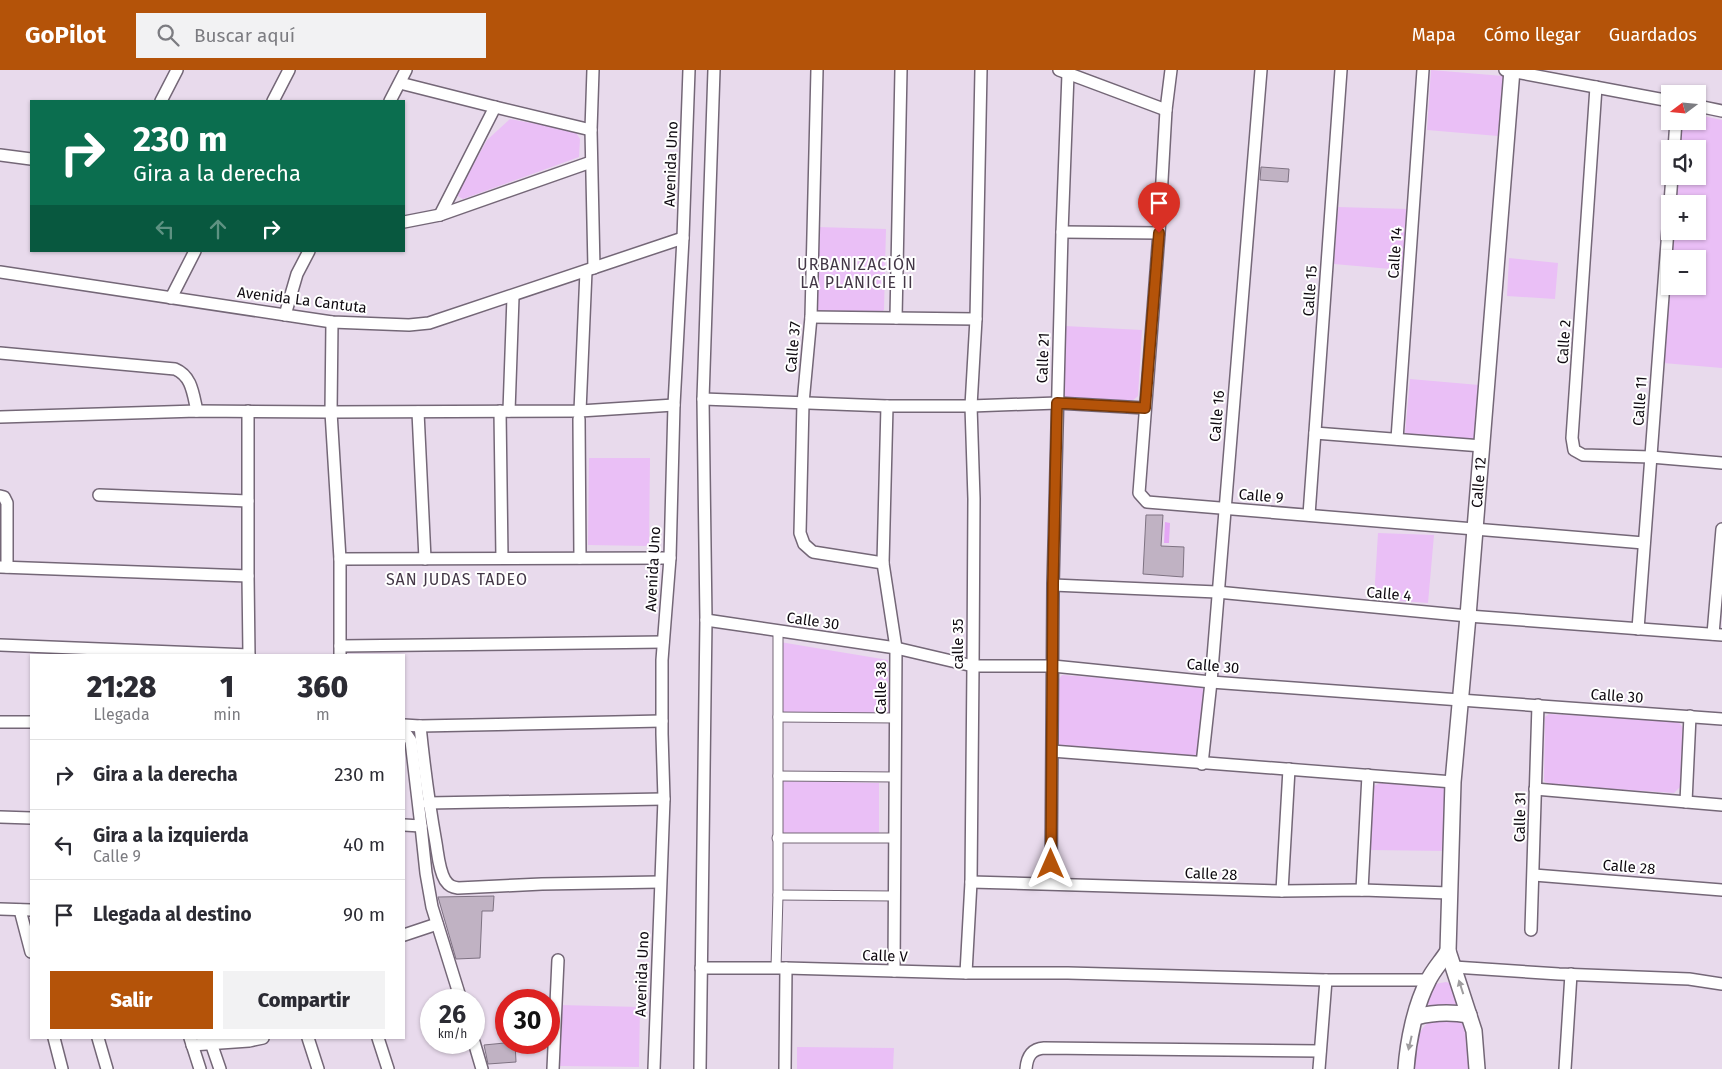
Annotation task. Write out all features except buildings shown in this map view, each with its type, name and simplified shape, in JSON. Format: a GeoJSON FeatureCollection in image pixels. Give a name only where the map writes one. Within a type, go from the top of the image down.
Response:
{"type":"FeatureCollection","features":[{"type":"Feature","properties":{"kind":"street"},"geometry":{"type":"LineString","coordinates":[[161,100],[177,70]]}},
{"type":"Feature","properties":{"kind":"street"},"geometry":{"type":"LineString","coordinates":[[274,100],[289,70]]}},
{"type":"Feature","properties":{"kind":"street"},"geometry":{"type":"LineString","coordinates":[[391,100],[406,70]]}},
{"type":"Feature","properties":{"kind":"street"},"geometry":{"type":"LineString","coordinates":[[580,558],[580,415],[590,270],[593,70]]}},
{"type":"Feature","properties":{"kind":"street","name":"Avenida Uno"},"geometry":{"type":"LineString","coordinates":[[654,1069],[664,799],[662,721],[663,642],[670,558],[674,405],[683,238],[689,70]]}},
{"type":"Feature","properties":{"kind":"street"},"geometry":{"type":"LineString","coordinates":[[700,1069],[706,620],[703,399],[714,70]]}},
{"type":"Feature","properties":{"kind":"street","name":"Calle 37"},"geometry":{"type":"LineString","coordinates":[[817,70],[811,317],[803,403],[800,533],[804,544],[813,552],[883,563]]}},
{"type":"Feature","properties":{"kind":"street"},"geometry":{"type":"LineString","coordinates":[[896,318],[901,70]]}},
{"type":"Feature","properties":{"kind":"street","name":"calle 35"},"geometry":{"type":"LineString","coordinates":[[971,882],[974,499],[971,406],[976,319],[982,70]]}},
{"type":"Feature","properties":{"kind":"street","name":"Calle 9"},"geometry":{"type":"LineString","coordinates":[[1171,70],[1166,110],[1159,233],[1139,493],[1147,502],[1644,543]]}},
{"type":"Feature","properties":{"kind":"street","name":"Calle 16"},"geometry":{"type":"LineString","coordinates":[[1202,764],[1211,682],[1261,70]]}},
{"type":"Feature","properties":{"kind":"street","name":"Calle 15"},"geometry":{"type":"LineString","coordinates":[[1308,515],[1341,70]]}},
{"type":"Feature","properties":{"kind":"street","name":"Calle 14"},"geometry":{"type":"LineString","coordinates":[[1396,439],[1423,70]]}},
{"type":"Feature","properties":{"kind":"street"},"geometry":{"type":"LineString","coordinates":[[1505,70],[1661,99]]}},
{"type":"Feature","properties":{"kind":"street","name":"Calle 12"},"geometry":{"type":"LineString","coordinates":[[1448,951],[1452,782],[1468,616],[1512,70]]}},
{"type":"Feature","properties":{"kind":"street"},"geometry":{"type":"LineString","coordinates":[[1064,72],[1166,110]]}},
{"type":"Feature","properties":{"kind":"street","name":"Calle 21"},"geometry":{"type":"LineString","coordinates":[[1051,883],[1053,584],[1064,72]]}},
{"type":"Feature","properties":{"kind":"street"},"geometry":{"type":"LineString","coordinates":[[400,83],[495,108],[591,130]]}},
{"type":"Feature","properties":{"kind":"street","name":"Calle 2"},"geometry":{"type":"LineString","coordinates":[[1596,87],[1572,438],[1574,450],[1583,455],[1651,457],[1722,463]]}},
{"type":"Feature","properties":{"kind":"street"},"geometry":{"type":"LineString","coordinates":[[440,215],[495,108]]}},
{"type":"Feature","properties":{"kind":"street"},"geometry":{"type":"LineString","coordinates":[[1706,108],[1722,111]]}},
{"type":"Feature","properties":{"kind":"street"},"geometry":{"type":"LineString","coordinates":[[0,155],[30,159]]}},
{"type":"Feature","properties":{"kind":"street"},"geometry":{"type":"LineString","coordinates":[[405,222],[440,215],[591,162]]}},
{"type":"Feature","properties":{"kind":"street","name":"Calle 11"},"geometry":{"type":"LineString","coordinates":[[1638,629],[1671,185]]}},
{"type":"Feature","properties":{"kind":"street"},"geometry":{"type":"LineString","coordinates":[[1062,232],[1159,233]]}},
{"type":"Feature","properties":{"kind":"street","name":"Avenida La Cantuta"},"geometry":{"type":"LineString","coordinates":[[0,272],[332,322],[409,325],[430,323],[513,297],[683,238]]}},
{"type":"Feature","properties":{"kind":"street"},"geometry":{"type":"LineString","coordinates":[[171,298],[194,252]]}},
{"type":"Feature","properties":{"kind":"street"},"geometry":{"type":"LineString","coordinates":[[285,315],[297,274],[308,252]]}},
{"type":"Feature","properties":{"kind":"street"},"geometry":{"type":"LineString","coordinates":[[502,558],[505,411],[513,297]]}},
{"type":"Feature","properties":{"kind":"street"},"geometry":{"type":"LineString","coordinates":[[811,317],[976,319]]}},
{"type":"Feature","properties":{"kind":"street"},"geometry":{"type":"LineString","coordinates":[[332,322],[331,412],[340,559],[340,651],[663,642]]}},
{"type":"Feature","properties":{"kind":"street"},"geometry":{"type":"LineString","coordinates":[[0,353],[175,368],[189,379],[197,411]]}},
{"type":"Feature","properties":{"kind":"street"},"geometry":{"type":"LineString","coordinates":[[703,399],[888,406],[1057,403],[1145,408]]}},
{"type":"Feature","properties":{"kind":"street"},"geometry":{"type":"LineString","coordinates":[[0,418],[197,411],[505,411],[580,415],[674,405]]}},
{"type":"Feature","properties":{"kind":"street","name":"Calle 38"},"geometry":{"type":"LineString","coordinates":[[888,406],[883,563],[896,648],[894,971]]}},
{"type":"Feature","properties":{"kind":"street"},"geometry":{"type":"LineString","coordinates":[[248,411],[249,654]]}},
{"type":"Feature","properties":{"kind":"street"},"geometry":{"type":"LineString","coordinates":[[418,412],[425,559]]}},
{"type":"Feature","properties":{"kind":"street"},"geometry":{"type":"LineString","coordinates":[[1315,433],[1482,446]]}},
{"type":"Feature","properties":{"kind":"street"},"geometry":{"type":"LineString","coordinates":[[99,495],[248,501]]}},
{"type":"Feature","properties":{"kind":"street"},"geometry":{"type":"LineString","coordinates":[[0,496],[8,503],[4,566],[248,576]]}},
{"type":"Feature","properties":{"kind":"street"},"geometry":{"type":"LineString","coordinates":[[1718,635],[1722,529]]}},
{"type":"Feature","properties":{"kind":"street"},"geometry":{"type":"LineString","coordinates":[[340,559],[670,558]]}},
{"type":"Feature","properties":{"kind":"street","name":"Calle 4"},"geometry":{"type":"LineString","coordinates":[[1053,584],[1217,592],[1468,616],[1718,635]]}},
{"type":"Feature","properties":{"kind":"street","name":"Calle 30"},"geometry":{"type":"LineString","coordinates":[[706,620],[896,648],[973,666],[1053,666],[1211,682],[1722,718]]}},
{"type":"Feature","properties":{"kind":"street"},"geometry":{"type":"LineString","coordinates":[[778,631],[777,838],[785,1069]]}},
{"type":"Feature","properties":{"kind":"street"},"geometry":{"type":"LineString","coordinates":[[0,645],[224,654]]}},
{"type":"Feature","properties":{"kind":"street","name":"Calle 31"},"geometry":{"type":"LineString","coordinates":[[1531,930],[1538,705]]}},
{"type":"Feature","properties":{"kind":"street"},"geometry":{"type":"LineString","coordinates":[[1686,802],[1690,716]]}},
{"type":"Feature","properties":{"kind":"street"},"geometry":{"type":"LineString","coordinates":[[778,717],[896,718]]}},
{"type":"Feature","properties":{"kind":"street"},"geometry":{"type":"LineString","coordinates":[[405,725],[662,721]]}},
{"type":"Feature","properties":{"kind":"street"},"geometry":{"type":"LineString","coordinates":[[0,722],[30,722]]}},
{"type":"Feature","properties":{"kind":"street"},"geometry":{"type":"LineString","coordinates":[[420,726],[428,802],[438,856],[446,882],[451,887],[660,882]]}},
{"type":"Feature","properties":{"kind":"street"},"geometry":{"type":"LineString","coordinates":[[405,735],[411,741],[426,874],[438,924],[458,989]]}},
{"type":"Feature","properties":{"kind":"street"},"geometry":{"type":"LineString","coordinates":[[1052,751],[1452,782]]}},
{"type":"Feature","properties":{"kind":"street"},"geometry":{"type":"LineString","coordinates":[[1282,891],[1289,769]]}},
{"type":"Feature","properties":{"kind":"street"},"geometry":{"type":"LineString","coordinates":[[1362,890],[1368,775]]}},
{"type":"Feature","properties":{"kind":"street"},"geometry":{"type":"LineString","coordinates":[[778,776],[895,776]]}},
{"type":"Feature","properties":{"kind":"street"},"geometry":{"type":"LineString","coordinates":[[1535,789],[1722,805]]}},
{"type":"Feature","properties":{"kind":"street"},"geometry":{"type":"LineString","coordinates":[[428,802],[664,799]]}},
{"type":"Feature","properties":{"kind":"street"},"geometry":{"type":"LineString","coordinates":[[0,817],[30,818]]}},
{"type":"Feature","properties":{"kind":"street"},"geometry":{"type":"LineString","coordinates":[[405,825],[421,826]]}},
{"type":"Feature","properties":{"kind":"street"},"geometry":{"type":"LineString","coordinates":[[777,838],[895,838]]}},
{"type":"Feature","properties":{"kind":"street"},"geometry":{"type":"LineString","coordinates":[[425,858],[438,856]]}},
{"type":"Feature","properties":{"kind":"street","name":"Calle 28"},"geometry":{"type":"LineString","coordinates":[[1534,874],[1722,890]]}},
{"type":"Feature","properties":{"kind":"street"},"geometry":{"type":"LineString","coordinates":[[966,973],[971,882]]}},
{"type":"Feature","properties":{"kind":"street","name":"Calle 28"},"geometry":{"type":"LineString","coordinates":[[971,882],[1282,891],[1362,890],[1449,893]]}},
{"type":"Feature","properties":{"kind":"street"},"geometry":{"type":"LineString","coordinates":[[778,895],[894,896]]}},
{"type":"Feature","properties":{"kind":"street"},"geometry":{"type":"LineString","coordinates":[[0,910],[26,910],[30,944]]}},
{"type":"Feature","properties":{"kind":"street"},"geometry":{"type":"LineString","coordinates":[[405,935],[438,924]]}},
{"type":"Feature","properties":{"kind":"street"},"geometry":{"type":"LineString","coordinates":[[1448,951],[1474,1031],[1477,1069]]}},
{"type":"Feature","properties":{"kind":"street"},"geometry":{"type":"LineString","coordinates":[[1406,1069],[1408,1046],[1428,980],[1448,951]]}},
{"type":"Feature","properties":{"kind":"street"},"geometry":{"type":"LineString","coordinates":[[553,1069],[558,960]]}},
{"type":"Feature","properties":{"kind":"street"},"geometry":{"type":"LineString","coordinates":[[1454,967],[1689,979],[1722,984]]}},
{"type":"Feature","properties":{"kind":"street","name":"Calle V"},"geometry":{"type":"LineString","coordinates":[[700,968],[1068,973],[1326,980],[1428,980]]}},
{"type":"Feature","properties":{"kind":"street"},"geometry":{"type":"LineString","coordinates":[[1565,1069],[1571,974]]}},
{"type":"Feature","properties":{"kind":"street"},"geometry":{"type":"LineString","coordinates":[[1319,1069],[1326,980]]}},
{"type":"Feature","properties":{"kind":"street"},"geometry":{"type":"LineString","coordinates":[[1416,1017],[1431,1013],[1452,1012],[1469,1015]]}},
{"type":"Feature","properties":{"kind":"street"},"geometry":{"type":"LineString","coordinates":[[54,1039],[62,1069]]}},
{"type":"Feature","properties":{"kind":"street"},"geometry":{"type":"LineString","coordinates":[[98,1039],[107,1069]]}},
{"type":"Feature","properties":{"kind":"street"},"geometry":{"type":"LineString","coordinates":[[200,1069],[191,1041],[246,1039]]}},
{"type":"Feature","properties":{"kind":"street"},"geometry":{"type":"LineString","coordinates":[[308,1039],[318,1069]]}},
{"type":"Feature","properties":{"kind":"street"},"geometry":{"type":"LineString","coordinates":[[378,1039],[388,1069]]}},
{"type":"Feature","properties":{"kind":"street"},"geometry":{"type":"LineString","coordinates":[[211,1041],[220,1069]]}},
{"type":"Feature","properties":{"kind":"street"},"geometry":{"type":"LineString","coordinates":[[1026,1069],[1032,1051],[1044,1048],[1320,1051]]}},
{"type":"Feature","properties":{"kind":"street"},"geometry":{"type":"LineString","coordinates":[[478,1054],[482,1069]]}},
{"type":"Feature","properties":{"kind":"shaded area"},"geometry":{"type":"Polygon","coordinates":[[[1431,70],[1503,76],[1498,136],[1427,130],[1431,70]]]}},
{"type":"Feature","properties":{"kind":"shaded area"},"geometry":{"type":"Polygon","coordinates":[[[1706,117],[1722,120],[1722,368],[1663,363],[1668,295],[1706,295],[1706,250],[1672,250],[1672,240],[1706,240],[1706,195],[1676,195],[1677,185],[1706,185],[1706,140],[1681,140],[1681,130],[1706,130],[1706,117]]]}},
{"type":"Feature","properties":{"kind":"shaded area"},"geometry":{"type":"Polygon","coordinates":[[[510,119],[575,131],[580,139],[579,157],[463,199],[456,195],[487,140],[510,119]]]}},
{"type":"Feature","properties":{"kind":"shaded area"},"geometry":{"type":"Polygon","coordinates":[[[1338,207],[1408,209],[1402,270],[1334,264],[1338,207]]]}},
{"type":"Feature","properties":{"kind":"shaded area"},"geometry":{"type":"Polygon","coordinates":[[[817,227],[886,229],[884,310],[878,315],[819,314],[815,311],[817,227]]]}},
{"type":"Feature","properties":{"kind":"shaded area"},"geometry":{"type":"Polygon","coordinates":[[[1509,258],[1558,263],[1555,299],[1507,296],[1509,258]]]}},
{"type":"Feature","properties":{"kind":"shaded area"},"geometry":{"type":"Polygon","coordinates":[[[1065,326],[1142,330],[1138,396],[1132,401],[1066,398],[1063,394],[1065,326]]]}},
{"type":"Feature","properties":{"kind":"shaded area"},"geometry":{"type":"Polygon","coordinates":[[[1410,379],[1479,385],[1475,438],[1469,441],[1405,434],[1410,379]]]}},
{"type":"Feature","properties":{"kind":"shaded area"},"geometry":{"type":"Polygon","coordinates":[[[589,458],[650,458],[649,546],[588,545],[589,458]]]}},
{"type":"Feature","properties":{"kind":"shaded area"},"geometry":{"type":"Polygon","coordinates":[[[1165,522],[1170,523],[1169,543],[1164,543],[1165,522]]]}},
{"type":"Feature","properties":{"kind":"shaded area"},"geometry":{"type":"Polygon","coordinates":[[[1378,533],[1434,535],[1428,603],[1374,599],[1378,533]]]}},
{"type":"Feature","properties":{"kind":"shaded area"},"geometry":{"type":"Polygon","coordinates":[[[780,642],[888,660],[889,715],[782,713],[780,642]]]}},
{"type":"Feature","properties":{"kind":"shaded area"},"geometry":{"type":"Polygon","coordinates":[[[1062,675],[1201,685],[1204,691],[1199,753],[1191,758],[1061,747],[1057,741],[1059,679],[1062,675]]]}},
{"type":"Feature","properties":{"kind":"shaded area"},"geometry":{"type":"Polygon","coordinates":[[[1549,714],[1678,721],[1683,728],[1681,786],[1674,793],[1550,785],[1544,781],[1545,717],[1549,714]]]}},
{"type":"Feature","properties":{"kind":"shaded area"},"geometry":{"type":"Polygon","coordinates":[[[779,781],[879,783],[879,833],[782,834],[779,781]]]}},
{"type":"Feature","properties":{"kind":"shaded area"},"geometry":{"type":"Polygon","coordinates":[[[1380,783],[1444,788],[1448,795],[1445,851],[1370,850],[1374,786],[1380,783]]]}},
{"type":"Feature","properties":{"kind":"shaded area"},"geometry":{"type":"Polygon","coordinates":[[[1446,982],[1456,985],[1460,1006],[1426,1004],[1427,998],[1435,984],[1446,982]]]}},
{"type":"Feature","properties":{"kind":"shaded area"},"geometry":{"type":"Polygon","coordinates":[[[560,1005],[640,1007],[639,1067],[560,1066],[560,1005]]]}},
{"type":"Feature","properties":{"kind":"shaded area"},"geometry":{"type":"Polygon","coordinates":[[[1452,1016],[1462,1023],[1471,1043],[1474,1069],[1410,1069],[1412,1048],[1422,1029],[1430,1020],[1452,1016]]]}},
{"type":"Feature","properties":{"kind":"shaded area"},"geometry":{"type":"Polygon","coordinates":[[[797,1047],[894,1048],[893,1069],[797,1069],[797,1047]]]}},
{"type":"Feature","properties":{"kind":"district","name":"URBANIZACIÓN LA PLANICIE II"},"geometry":{"type":"Point","coordinates":[857,273]}},
{"type":"Feature","properties":{"kind":"district","name":"SAN JUDAS TADEO"},"geometry":{"type":"Point","coordinates":[457,579]}},
{"type":"Feature","properties":{"kind":"route"},"geometry":{"type":"LineString","coordinates":[[1051,864],[1053,584],[1057,403],[1145,408],[1159,233]]}}]}
